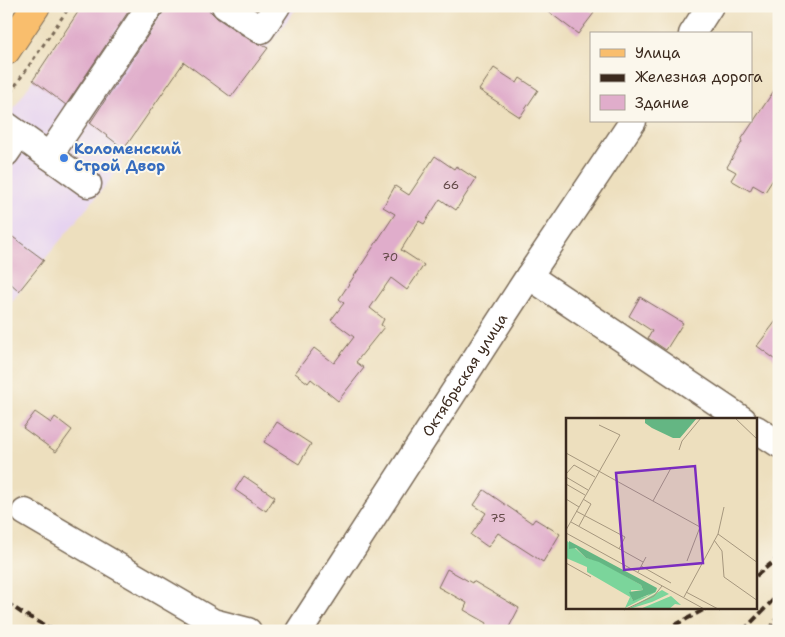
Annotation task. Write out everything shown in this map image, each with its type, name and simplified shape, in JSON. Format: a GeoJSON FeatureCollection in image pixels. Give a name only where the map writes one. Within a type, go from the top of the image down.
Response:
{"type":"FeatureCollection","features":[{"type":"Feature","properties":{"kind":"main road"},"geometry":{"type":"LineString","coordinates":[[6,51],[36,6]]}},
{"type":"Feature","properties":{"kind":"street"},"geometry":{"type":"LineString","coordinates":[[49,156],[150,6]]}},
{"type":"Feature","properties":{"kind":"street"},"geometry":{"type":"LineString","coordinates":[[225,6],[261,30],[277,6]]}},
{"type":"Feature","properties":{"kind":"street"},"geometry":{"type":"LineString","coordinates":[[693,32],[710,6]]}},
{"type":"Feature","properties":{"kind":"street","name":"Октябрьская улица"},"geometry":{"type":"LineString","coordinates":[[300,631],[529,276],[632,122]]}},
{"type":"Feature","properties":{"kind":"street"},"geometry":{"type":"LineString","coordinates":[[11,137],[49,156],[88,184]]}},
{"type":"Feature","properties":{"kind":"street"},"geometry":{"type":"LineString","coordinates":[[529,276],[740,418]]}},
{"type":"Feature","properties":{"kind":"street"},"geometry":{"type":"LineString","coordinates":[[758,430],[779,444]]}},
{"type":"Feature","properties":{"kind":"street"},"geometry":{"type":"LineString","coordinates":[[25,512],[212,622],[248,631]]}},
{"type":"Feature","properties":{"kind":"path"},"geometry":{"type":"LineString","coordinates":[[6,99],[70,6]]}},
{"type":"Feature","properties":{"kind":"shaded area","name":"Коломенский Строй Двор"},"geometry":{"type":"Polygon","coordinates":[[[82,6],[298,6],[231,97],[184,62],[124,149],[121,167],[6,309],[6,120],[82,6]]]}},
{"type":"Feature","properties":{"kind":"building"},"geometry":{"type":"Polygon","coordinates":[[[82,6],[132,6],[66,105],[33,80],[82,6]]]}},
{"type":"Feature","properties":{"kind":"building"},"geometry":{"type":"Polygon","coordinates":[[[165,6],[203,6],[217,18],[253,42],[268,48],[231,97],[184,62],[124,149],[90,123],[162,14],[165,6]]]}},
{"type":"Feature","properties":{"kind":"building"},"geometry":{"type":"Polygon","coordinates":[[[541,6],[585,6],[594,13],[578,34],[541,6]]]}},
{"type":"Feature","properties":{"kind":"building"},"geometry":{"type":"Polygon","coordinates":[[[494,68],[517,83],[520,78],[538,90],[520,117],[479,90],[494,68]]]}},
{"type":"Feature","properties":{"kind":"building"},"geometry":{"type":"Polygon","coordinates":[[[779,83],[779,170],[765,192],[753,185],[750,191],[731,180],[736,172],[727,167],[742,142],[741,140],[779,83]]]}},
{"type":"Feature","properties":{"kind":"building"},"geometry":{"type":"Polygon","coordinates":[[[435,156],[454,169],[456,166],[476,179],[456,210],[440,199],[424,224],[419,221],[401,250],[424,265],[407,290],[391,278],[370,308],[384,319],[381,325],[384,327],[356,362],[364,368],[338,401],[311,379],[308,383],[295,373],[314,348],[334,363],[354,337],[331,320],[344,303],[339,299],[395,214],[383,207],[395,186],[409,195],[435,156]]]}},
{"type":"Feature","properties":{"kind":"building"},"geometry":{"type":"Polygon","coordinates":[[[6,232],[44,260],[19,291],[6,279],[6,232]]]}},
{"type":"Feature","properties":{"kind":"building"},"geometry":{"type":"Polygon","coordinates":[[[640,297],[683,323],[666,350],[648,338],[652,331],[629,316],[640,297]]]}},
{"type":"Feature","properties":{"kind":"building"},"geometry":{"type":"Polygon","coordinates":[[[779,317],[779,362],[757,346],[779,317]]]}},
{"type":"Feature","properties":{"kind":"building"},"geometry":{"type":"Polygon","coordinates":[[[35,412],[51,423],[55,417],[72,430],[56,452],[23,428],[35,412]]]}},
{"type":"Feature","properties":{"kind":"building"},"geometry":{"type":"Polygon","coordinates":[[[277,422],[311,444],[299,464],[264,442],[277,422]]]}},
{"type":"Feature","properties":{"kind":"building"},"geometry":{"type":"Polygon","coordinates":[[[244,476],[275,497],[266,511],[235,490],[244,476]]]}},
{"type":"Feature","properties":{"kind":"building"},"geometry":{"type":"Polygon","coordinates":[[[484,490],[532,523],[535,519],[560,534],[543,562],[498,533],[488,547],[471,535],[486,513],[474,505],[484,490]]]}},
{"type":"Feature","properties":{"kind":"building"},"geometry":{"type":"Polygon","coordinates":[[[447,569],[472,583],[473,581],[519,608],[507,631],[484,631],[487,623],[464,610],[467,603],[438,587],[447,569]]]}},
{"type":"Feature","properties":{"kind":"railway"},"geometry":{"type":"LineString","coordinates":[[758,574],[779,557]]}},
{"type":"Feature","properties":{"kind":"railway"},"geometry":{"type":"LineString","coordinates":[[743,631],[779,594]]}},
{"type":"Feature","properties":{"kind":"railway"},"geometry":{"type":"LineString","coordinates":[[6,602],[55,631]]}},
{"type":"Feature","properties":{"kind":"railway"},"geometry":{"type":"LineString","coordinates":[[664,631],[703,610]]}},
{"type":"Feature","properties":{"kind":"railway"},"geometry":{"type":"LineString","coordinates":[[769,631],[779,615]]}},
{"type":"Feature","properties":{"kind":"place","name":"Коломенский Строй Двор"},"geometry":{"type":"Point","coordinates":[64,158]}}]}
